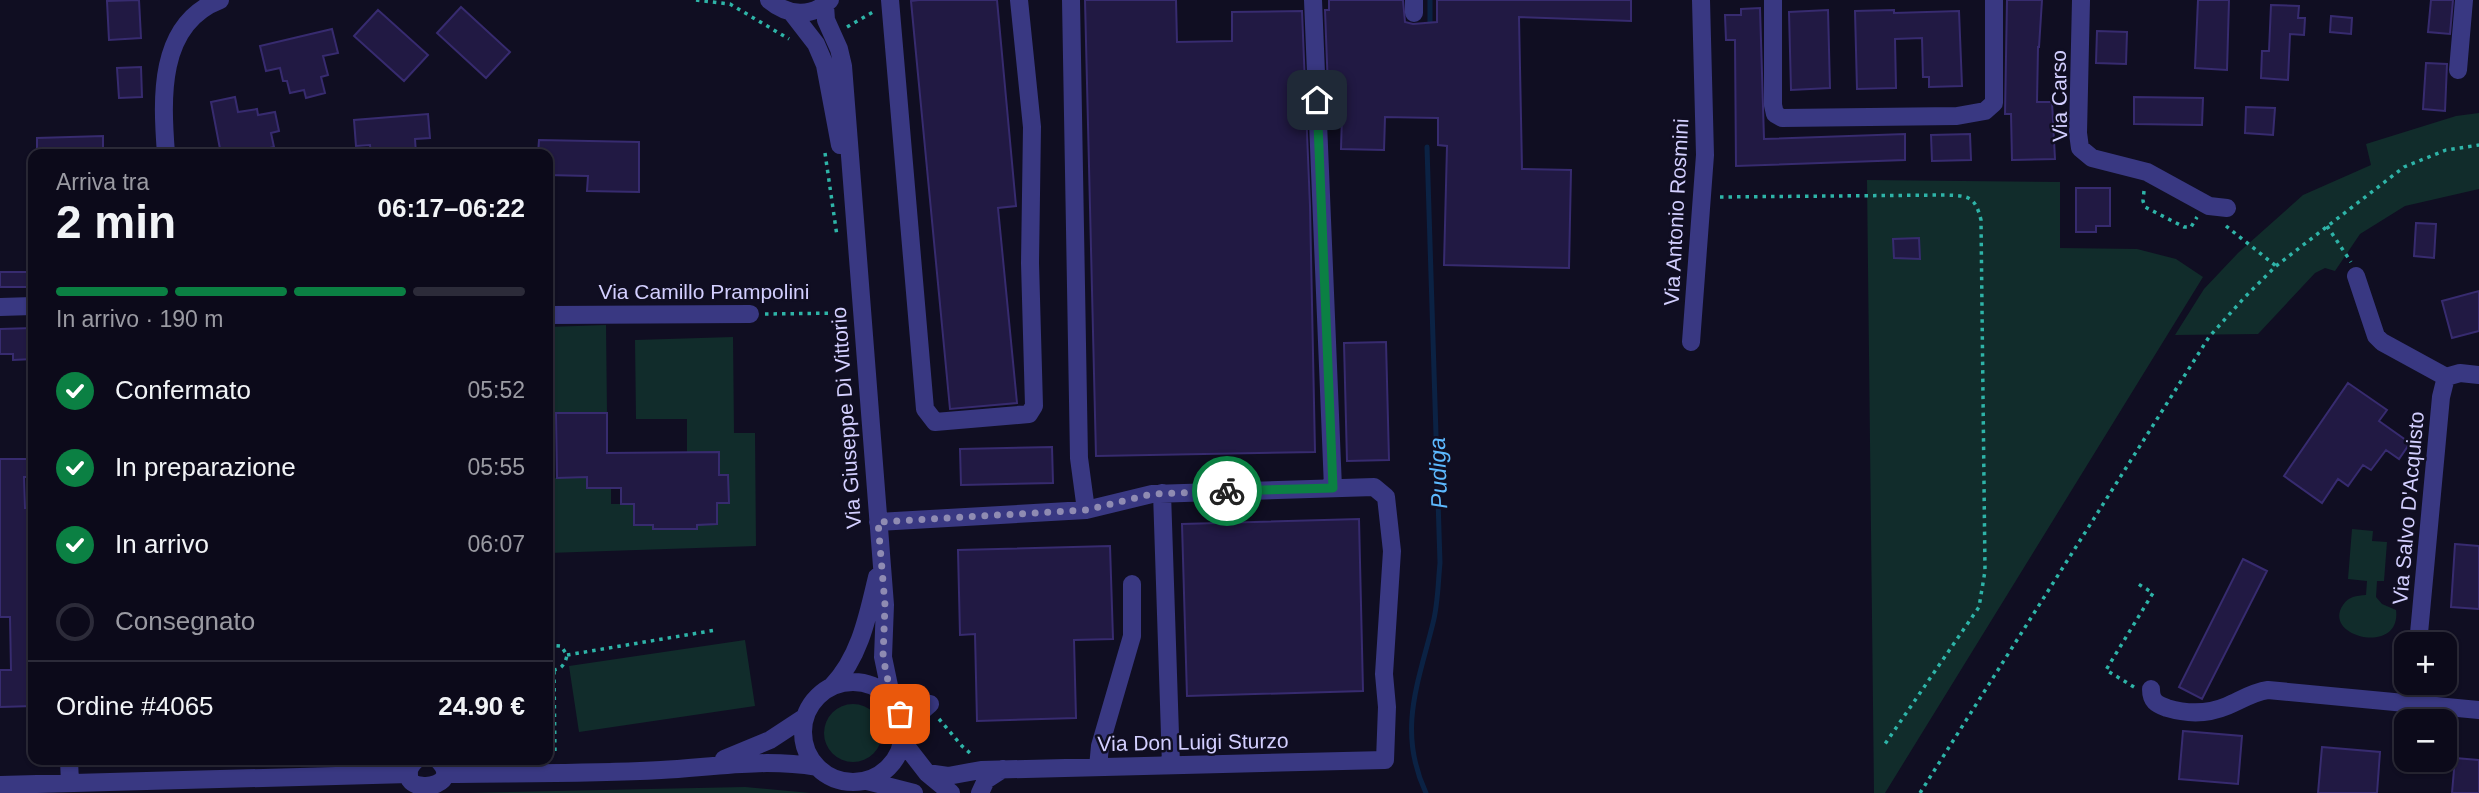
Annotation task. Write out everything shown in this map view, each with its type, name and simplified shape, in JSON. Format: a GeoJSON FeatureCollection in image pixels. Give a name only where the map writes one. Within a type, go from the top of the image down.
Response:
{"type":"FeatureCollection","features":[{"type":"Feature","properties":{"kind":"street"},"geometry":{"type":"LineString","coordinates":[[166,149],[163,85],[172,50],[181,32],[194,17],[220,0]]}},
{"type":"Feature","properties":{"kind":"street"},"geometry":{"type":"LineString","coordinates":[[769,0],[792,13],[803,13],[827,3]]}},
{"type":"Feature","properties":{"kind":"street"},"geometry":{"type":"LineString","coordinates":[[890,0],[925,409],[935,422],[1029,414],[1034,407],[1030,263],[1031,127],[1019,0]]}},
{"type":"Feature","properties":{"kind":"street"},"geometry":{"type":"LineString","coordinates":[[1071,0],[1079,458],[1086,510]]}},
{"type":"Feature","properties":{"kind":"street"},"geometry":{"type":"LineString","coordinates":[[878,522],[1086,510],[1162,493],[1333,488],[1313,0]]}},
{"type":"Feature","properties":{"kind":"street","name":"Via Antonio Rosmini"},"geometry":{"type":"LineString","coordinates":[[1690,342],[1705,155],[1701,0]]}},
{"type":"Feature","properties":{"kind":"street"},"geometry":{"type":"LineString","coordinates":[[1773,0],[1773,105],[1775,114],[1782,118],[1957,116],[1984,111],[1994,103],[1994,0]]}},
{"type":"Feature","properties":{"kind":"street","name":"Via Carso"},"geometry":{"type":"LineString","coordinates":[[2081,0],[2078,133],[2080,148],[2092,158],[2147,172],[2209,206],[2227,208]]}},
{"type":"Feature","properties":{"kind":"street"},"geometry":{"type":"LineString","coordinates":[[2458,70],[2464,0]]}},
{"type":"Feature","properties":{"kind":"street","name":"Via Giuseppe Di Vittorio"},"geometry":{"type":"LineString","coordinates":[[827,3],[826,20],[839,49],[843,66],[851,150],[858,270],[852,313],[872,431],[885,605],[883,657],[892,700]]}},
{"type":"Feature","properties":{"kind":"street","name":"Via Giuseppe Di Vittorio"},"geometry":{"type":"LineString","coordinates":[[792,13],[816,44],[825,65],[858,270]]}},
{"type":"Feature","properties":{"kind":"street"},"geometry":{"type":"LineString","coordinates":[[2356,276],[2376,336],[2382,342],[2446,377],[2460,373],[2479,375]]}},
{"type":"Feature","properties":{"kind":"street"},"geometry":{"type":"LineString","coordinates":[[0,307],[28,306]]}},
{"type":"Feature","properties":{"kind":"street","name":"Via Camillo Prampolini"},"geometry":{"type":"LineString","coordinates":[[553,315],[750,314]]}},
{"type":"Feature","properties":{"kind":"street","name":"Via Salvo D'Acquisto"},"geometry":{"type":"LineString","coordinates":[[2419,632],[2441,397],[2446,377]]}},
{"type":"Feature","properties":{"kind":"street","name":"Via Don Luigi Sturzo"},"geometry":{"type":"LineString","coordinates":[[927,773],[948,776],[1003,769],[1385,760],[1387,707],[1384,674],[1392,551],[1386,497],[1374,487],[1333,488]]}},
{"type":"Feature","properties":{"kind":"street"},"geometry":{"type":"LineString","coordinates":[[1162,493],[1171,765]]}},
{"type":"Feature","properties":{"kind":"street","name":"Via Giuseppe Di Vittorio"},"geometry":{"type":"LineString","coordinates":[[832,686],[849,666],[856,651],[880,564]]}},
{"type":"Feature","properties":{"kind":"street"},"geometry":{"type":"LineString","coordinates":[[1098,767],[1100,746],[1132,636],[1132,584]]}},
{"type":"Feature","properties":{"kind":"street"},"geometry":{"type":"LineString","coordinates":[[914,793],[867,781],[845,782],[817,767],[810,759],[803,739],[805,718],[815,699],[832,686],[842,683],[864,683],[884,692],[900,714],[903,737],[927,773],[951,793]]}},
{"type":"Feature","properties":{"kind":"street"},"geometry":{"type":"LineString","coordinates":[[2145,690],[2157,704],[2196,712],[2208,712],[2255,692],[2268,690],[2479,710]]}},
{"type":"Feature","properties":{"kind":"street"},"geometry":{"type":"LineString","coordinates":[[2413,703],[2414,695]]}},
{"type":"Feature","properties":{"kind":"street"},"geometry":{"type":"LineString","coordinates":[[892,700],[933,702]]}},
{"type":"Feature","properties":{"kind":"street"},"geometry":{"type":"LineString","coordinates":[[867,781],[878,776],[894,762],[903,737],[914,718],[933,702]]}},
{"type":"Feature","properties":{"kind":"street"},"geometry":{"type":"LineString","coordinates":[[706,765],[770,740],[805,718]]}},
{"type":"Feature","properties":{"kind":"street"},"geometry":{"type":"LineString","coordinates":[[0,785],[70,783],[221,786],[412,767],[412,785],[427,793],[438,789],[444,779],[441,767],[555,772],[660,770],[778,762],[817,767]]}},
{"type":"Feature","properties":{"kind":"street"},"geometry":{"type":"LineString","coordinates":[[69,765],[70,783]]}},
{"type":"Feature","properties":{"kind":"street"},"geometry":{"type":"LineString","coordinates":[[980,793],[986,780],[1003,769]]}},
{"type":"Feature","properties":{"kind":"path"},"geometry":{"type":"LineString","coordinates":[[696,0],[730,4],[787,37],[794,44]]}},
{"type":"Feature","properties":{"kind":"path"},"geometry":{"type":"LineString","coordinates":[[839,31],[873,14],[871,0]]}},
{"type":"Feature","properties":{"kind":"path"},"geometry":{"type":"LineString","coordinates":[[1920,793],[2209,337],[2262,279],[2404,167],[2446,150],[2479,145]]}},
{"type":"Feature","properties":{"kind":"path"},"geometry":{"type":"LineString","coordinates":[[825,152],[838,244]]}},
{"type":"Feature","properties":{"kind":"path"},"geometry":{"type":"LineString","coordinates":[[1702,197],[1947,195],[1967,196],[1977,204],[1981,220],[1985,571],[1979,607],[1885,744]]}},
{"type":"Feature","properties":{"kind":"path"},"geometry":{"type":"LineString","coordinates":[[2327,226],[2349,257],[2356,276]]}},
{"type":"Feature","properties":{"kind":"path"},"geometry":{"type":"LineString","coordinates":[[843,302],[852,313]]}},
{"type":"Feature","properties":{"kind":"path","name":"Via Camillo Prampolini"},"geometry":{"type":"LineString","coordinates":[[750,314],[852,313]]}},
{"type":"Feature","properties":{"kind":"path"},"geometry":{"type":"LineString","coordinates":[[2135,582],[2153,593],[2106,670],[2145,690]]}},
{"type":"Feature","properties":{"kind":"path"},"geometry":{"type":"LineString","coordinates":[[566,655],[716,630]]}},
{"type":"Feature","properties":{"kind":"path"},"geometry":{"type":"LineString","coordinates":[[553,644],[561,646],[566,655],[564,666],[554,671],[555,772]]}},
{"type":"Feature","properties":{"kind":"path"},"geometry":{"type":"LineString","coordinates":[[933,702],[935,714],[962,746],[977,756]]}},
{"type":"Feature","properties":{"kind":"green space"},"geometry":{"type":"Polygon","coordinates":[[[2479,113],[2479,189],[2405,206],[2360,234],[2335,271],[2325,268],[2315,273],[2258,334],[2175,335],[2204,289],[2238,253],[2303,195],[2371,165],[2366,144],[2456,116],[2479,113]]]}},
{"type":"Feature","properties":{"kind":"green space"},"geometry":{"type":"Polygon","coordinates":[[[1867,180],[2060,182],[2060,248],[2137,249],[2176,259],[2203,277],[1885,793],[1874,793],[1867,180]]]}},
{"type":"Feature","properties":{"kind":"green space"},"geometry":{"type":"Polygon","coordinates":[[[606,325],[607,413],[553,413],[553,327],[606,325]]]}},
{"type":"Feature","properties":{"kind":"green space"},"geometry":{"type":"Polygon","coordinates":[[[733,337],[734,433],[755,433],[756,546],[553,553],[553,478],[587,477],[587,488],[611,488],[611,504],[634,504],[634,525],[653,525],[654,529],[696,529],[697,525],[717,524],[717,503],[729,502],[728,475],[719,475],[718,452],[687,452],[687,419],[636,419],[635,340],[733,337]]]}},
{"type":"Feature","properties":{"kind":"green space"},"geometry":{"type":"Polygon","coordinates":[[[2352,529],[2373,531],[2372,541],[2387,542],[2384,581],[2377,581],[2376,597],[2382,604],[2396,610],[2395,624],[2387,633],[2376,637],[2352,633],[2343,626],[2339,616],[2348,600],[2366,595],[2367,581],[2348,579],[2352,529]]]}},
{"type":"Feature","properties":{"kind":"green space"},"geometry":{"type":"Polygon","coordinates":[[[745,640],[755,706],[579,732],[569,666],[745,640]]]}},
{"type":"Feature","properties":{"kind":"green space"},"geometry":{"type":"Polygon","coordinates":[[[853,704],[869,709],[877,717],[882,733],[877,749],[869,757],[853,762],[837,757],[829,749],[824,733],[829,717],[837,709],[853,704]]]}},
{"type":"Feature","properties":{"kind":"green space"},"geometry":{"type":"Polygon","coordinates":[[[745,787],[810,793],[467,793],[745,787]]]}},
{"type":"Feature","properties":{"kind":"building"},"geometry":{"type":"Polygon","coordinates":[[[139,0],[141,38],[109,40],[107,1],[139,0]]]}},
{"type":"Feature","properties":{"kind":"building"},"geometry":{"type":"Polygon","coordinates":[[[997,0],[1016,206],[998,208],[1017,403],[950,409],[911,1],[997,0]]]}},
{"type":"Feature","properties":{"kind":"building"},"geometry":{"type":"Polygon","coordinates":[[[1085,0],[1176,0],[1177,42],[1232,41],[1232,12],[1302,11],[1310,206],[1315,452],[1096,456],[1085,0]]]}},
{"type":"Feature","properties":{"kind":"building"},"geometry":{"type":"Polygon","coordinates":[[[1329,0],[1403,0],[1405,22],[1413,24],[1437,22],[1437,0],[1631,0],[1631,21],[1519,17],[1522,169],[1571,170],[1569,268],[1444,265],[1447,146],[1438,145],[1438,118],[1385,117],[1384,150],[1341,149],[1342,115],[1329,115],[1325,10],[1329,10],[1329,0]]]}},
{"type":"Feature","properties":{"kind":"building"},"geometry":{"type":"Polygon","coordinates":[[[2007,0],[2042,0],[2037,102],[2052,102],[2055,159],[2012,160],[2011,114],[2005,114],[2007,0]]]}},
{"type":"Feature","properties":{"kind":"building"},"geometry":{"type":"Polygon","coordinates":[[[2198,0],[2229,0],[2227,70],[2195,68],[2198,0]]]}},
{"type":"Feature","properties":{"kind":"building"},"geometry":{"type":"Polygon","coordinates":[[[2431,0],[2453,0],[2450,34],[2428,32],[2431,0]]]}},
{"type":"Feature","properties":{"kind":"building"},"geometry":{"type":"Polygon","coordinates":[[[2271,5],[2299,6],[2298,18],[2305,18],[2304,35],[2290,34],[2288,80],[2261,78],[2262,51],[2269,51],[2271,5]]]}},
{"type":"Feature","properties":{"kind":"building"},"geometry":{"type":"Polygon","coordinates":[[[461,7],[510,52],[486,78],[437,33],[461,7]]]}},
{"type":"Feature","properties":{"kind":"building"},"geometry":{"type":"Polygon","coordinates":[[[1760,8],[1764,139],[1905,134],[1905,160],[1736,166],[1735,40],[1726,40],[1725,15],[1741,15],[1741,9],[1760,8]]]}},
{"type":"Feature","properties":{"kind":"building"},"geometry":{"type":"Polygon","coordinates":[[[378,10],[428,55],[404,81],[354,36],[378,10]]]}},
{"type":"Feature","properties":{"kind":"building"},"geometry":{"type":"Polygon","coordinates":[[[1828,10],[1830,88],[1791,90],[1789,12],[1828,10]]]}},
{"type":"Feature","properties":{"kind":"building"},"geometry":{"type":"Polygon","coordinates":[[[1894,10],[1894,13],[1959,11],[1962,86],[1929,87],[1929,77],[1923,77],[1922,38],[1895,39],[1896,88],[1857,89],[1855,11],[1894,10]]]}},
{"type":"Feature","properties":{"kind":"building"},"geometry":{"type":"Polygon","coordinates":[[[2331,16],[2352,18],[2351,34],[2330,32],[2331,16]]]}},
{"type":"Feature","properties":{"kind":"building"},"geometry":{"type":"Polygon","coordinates":[[[332,29],[338,53],[323,56],[328,75],[321,77],[325,93],[306,98],[304,90],[290,93],[280,68],[266,71],[260,46],[332,29]]]}},
{"type":"Feature","properties":{"kind":"building"},"geometry":{"type":"Polygon","coordinates":[[[2097,31],[2127,32],[2126,64],[2096,63],[2097,31]]]}},
{"type":"Feature","properties":{"kind":"building"},"geometry":{"type":"Polygon","coordinates":[[[2426,63],[2447,64],[2445,111],[2423,109],[2426,63]]]}},
{"type":"Feature","properties":{"kind":"building"},"geometry":{"type":"Polygon","coordinates":[[[141,67],[142,97],[119,98],[117,68],[141,67]]]}},
{"type":"Feature","properties":{"kind":"building"},"geometry":{"type":"Polygon","coordinates":[[[235,97],[238,112],[257,109],[258,115],[275,112],[279,131],[271,133],[274,147],[220,149],[211,102],[235,97]]]}},
{"type":"Feature","properties":{"kind":"building"},"geometry":{"type":"Polygon","coordinates":[[[2134,97],[2203,98],[2202,125],[2134,124],[2134,97]]]}},
{"type":"Feature","properties":{"kind":"building"},"geometry":{"type":"Polygon","coordinates":[[[2246,107],[2275,108],[2273,135],[2245,133],[2246,107]]]}},
{"type":"Feature","properties":{"kind":"building"},"geometry":{"type":"Polygon","coordinates":[[[428,114],[430,138],[415,139],[416,149],[370,149],[370,145],[356,146],[354,120],[428,114]]]}},
{"type":"Feature","properties":{"kind":"building"},"geometry":{"type":"Polygon","coordinates":[[[1970,134],[1971,160],[1932,161],[1931,135],[1970,134]]]}},
{"type":"Feature","properties":{"kind":"building"},"geometry":{"type":"Polygon","coordinates":[[[103,136],[103,149],[37,149],[37,138],[103,136]]]}},
{"type":"Feature","properties":{"kind":"building"},"geometry":{"type":"Polygon","coordinates":[[[539,140],[639,142],[639,192],[587,191],[588,176],[553,175],[553,149],[538,149],[539,140]]]}},
{"type":"Feature","properties":{"kind":"building"},"geometry":{"type":"Polygon","coordinates":[[[2076,188],[2110,188],[2110,226],[2096,226],[2096,232],[2076,232],[2076,188]]]}},
{"type":"Feature","properties":{"kind":"building"},"geometry":{"type":"Polygon","coordinates":[[[2416,223],[2436,224],[2434,258],[2414,256],[2416,223]]]}},
{"type":"Feature","properties":{"kind":"building"},"geometry":{"type":"Polygon","coordinates":[[[1919,238],[1920,259],[1894,258],[1893,239],[1919,238]]]}},
{"type":"Feature","properties":{"kind":"building"},"geometry":{"type":"Polygon","coordinates":[[[0,272],[28,272],[28,287],[0,287],[0,272]]]}},
{"type":"Feature","properties":{"kind":"building"},"geometry":{"type":"Polygon","coordinates":[[[2479,291],[2479,331],[2452,338],[2442,301],[2479,291]]]}},
{"type":"Feature","properties":{"kind":"building"},"geometry":{"type":"Polygon","coordinates":[[[28,328],[28,359],[13,360],[13,354],[0,354],[0,329],[28,328]]]}},
{"type":"Feature","properties":{"kind":"building"},"geometry":{"type":"Polygon","coordinates":[[[1386,342],[1389,460],[1347,461],[1344,343],[1386,342]]]}},
{"type":"Feature","properties":{"kind":"building"},"geometry":{"type":"Polygon","coordinates":[[[2348,383],[2387,410],[2379,421],[2410,443],[2399,459],[2386,450],[2371,470],[2363,465],[2348,486],[2338,479],[2322,503],[2284,476],[2348,383]]]}},
{"type":"Feature","properties":{"kind":"building"},"geometry":{"type":"Polygon","coordinates":[[[556,413],[607,413],[607,453],[719,452],[719,475],[728,475],[729,503],[717,503],[717,524],[697,525],[697,529],[653,529],[653,525],[634,525],[634,504],[621,504],[621,488],[587,488],[587,477],[557,478],[556,413]]]}},
{"type":"Feature","properties":{"kind":"building"},"geometry":{"type":"Polygon","coordinates":[[[1052,447],[1053,483],[961,485],[960,449],[1052,447]]]}},
{"type":"Feature","properties":{"kind":"building"},"geometry":{"type":"Polygon","coordinates":[[[0,459],[28,459],[28,477],[24,477],[25,508],[28,508],[28,706],[0,707],[0,670],[11,670],[10,617],[0,617],[0,459]]]}},
{"type":"Feature","properties":{"kind":"building"},"geometry":{"type":"Polygon","coordinates":[[[1359,519],[1363,691],[1187,696],[1182,524],[1359,519]]]}},
{"type":"Feature","properties":{"kind":"building"},"geometry":{"type":"Polygon","coordinates":[[[2455,544],[2479,546],[2479,609],[2451,607],[2455,544]]]}},
{"type":"Feature","properties":{"kind":"building"},"geometry":{"type":"Polygon","coordinates":[[[1110,546],[1113,639],[1074,640],[1076,718],[977,721],[975,634],[960,635],[958,550],[1110,546]]]}},
{"type":"Feature","properties":{"kind":"building"},"geometry":{"type":"Polygon","coordinates":[[[2243,559],[2267,571],[2202,699],[2179,687],[2243,559]]]}},
{"type":"Feature","properties":{"kind":"building"},"geometry":{"type":"Polygon","coordinates":[[[2183,731],[2242,736],[2238,784],[2179,779],[2183,731]]]}},
{"type":"Feature","properties":{"kind":"building"},"geometry":{"type":"Polygon","coordinates":[[[2322,747],[2380,752],[2377,793],[2318,793],[2322,747]]]}},
{"type":"Feature","properties":{"kind":"building"},"geometry":{"type":"Polygon","coordinates":[[[2457,758],[2479,760],[2479,793],[2452,793],[2457,758]]]}},
{"type":"Feature","properties":{"kind":"waterway","name":"Pudiga"},"geometry":{"type":"LineString","coordinates":[[1430,0],[1430,22]]}},
{"type":"Feature","properties":{"kind":"waterway","name":"Pudiga"},"geometry":{"type":"LineString","coordinates":[[1426,793],[1417,770],[1412,728],[1417,687],[1435,616],[1440,563],[1427,147]]}},
{"type":"Feature","properties":{"kind":"way so far"},"geometry":{"type":"LineString","coordinates":[[900,714],[892,700],[883,657],[885,605],[878,522],[1086,510],[1152,494],[1227,491]]}},
{"type":"Feature","properties":{"kind":"route"},"geometry":{"type":"LineString","coordinates":[[1227,491],[1333,488],[1317,100]]}}]}
